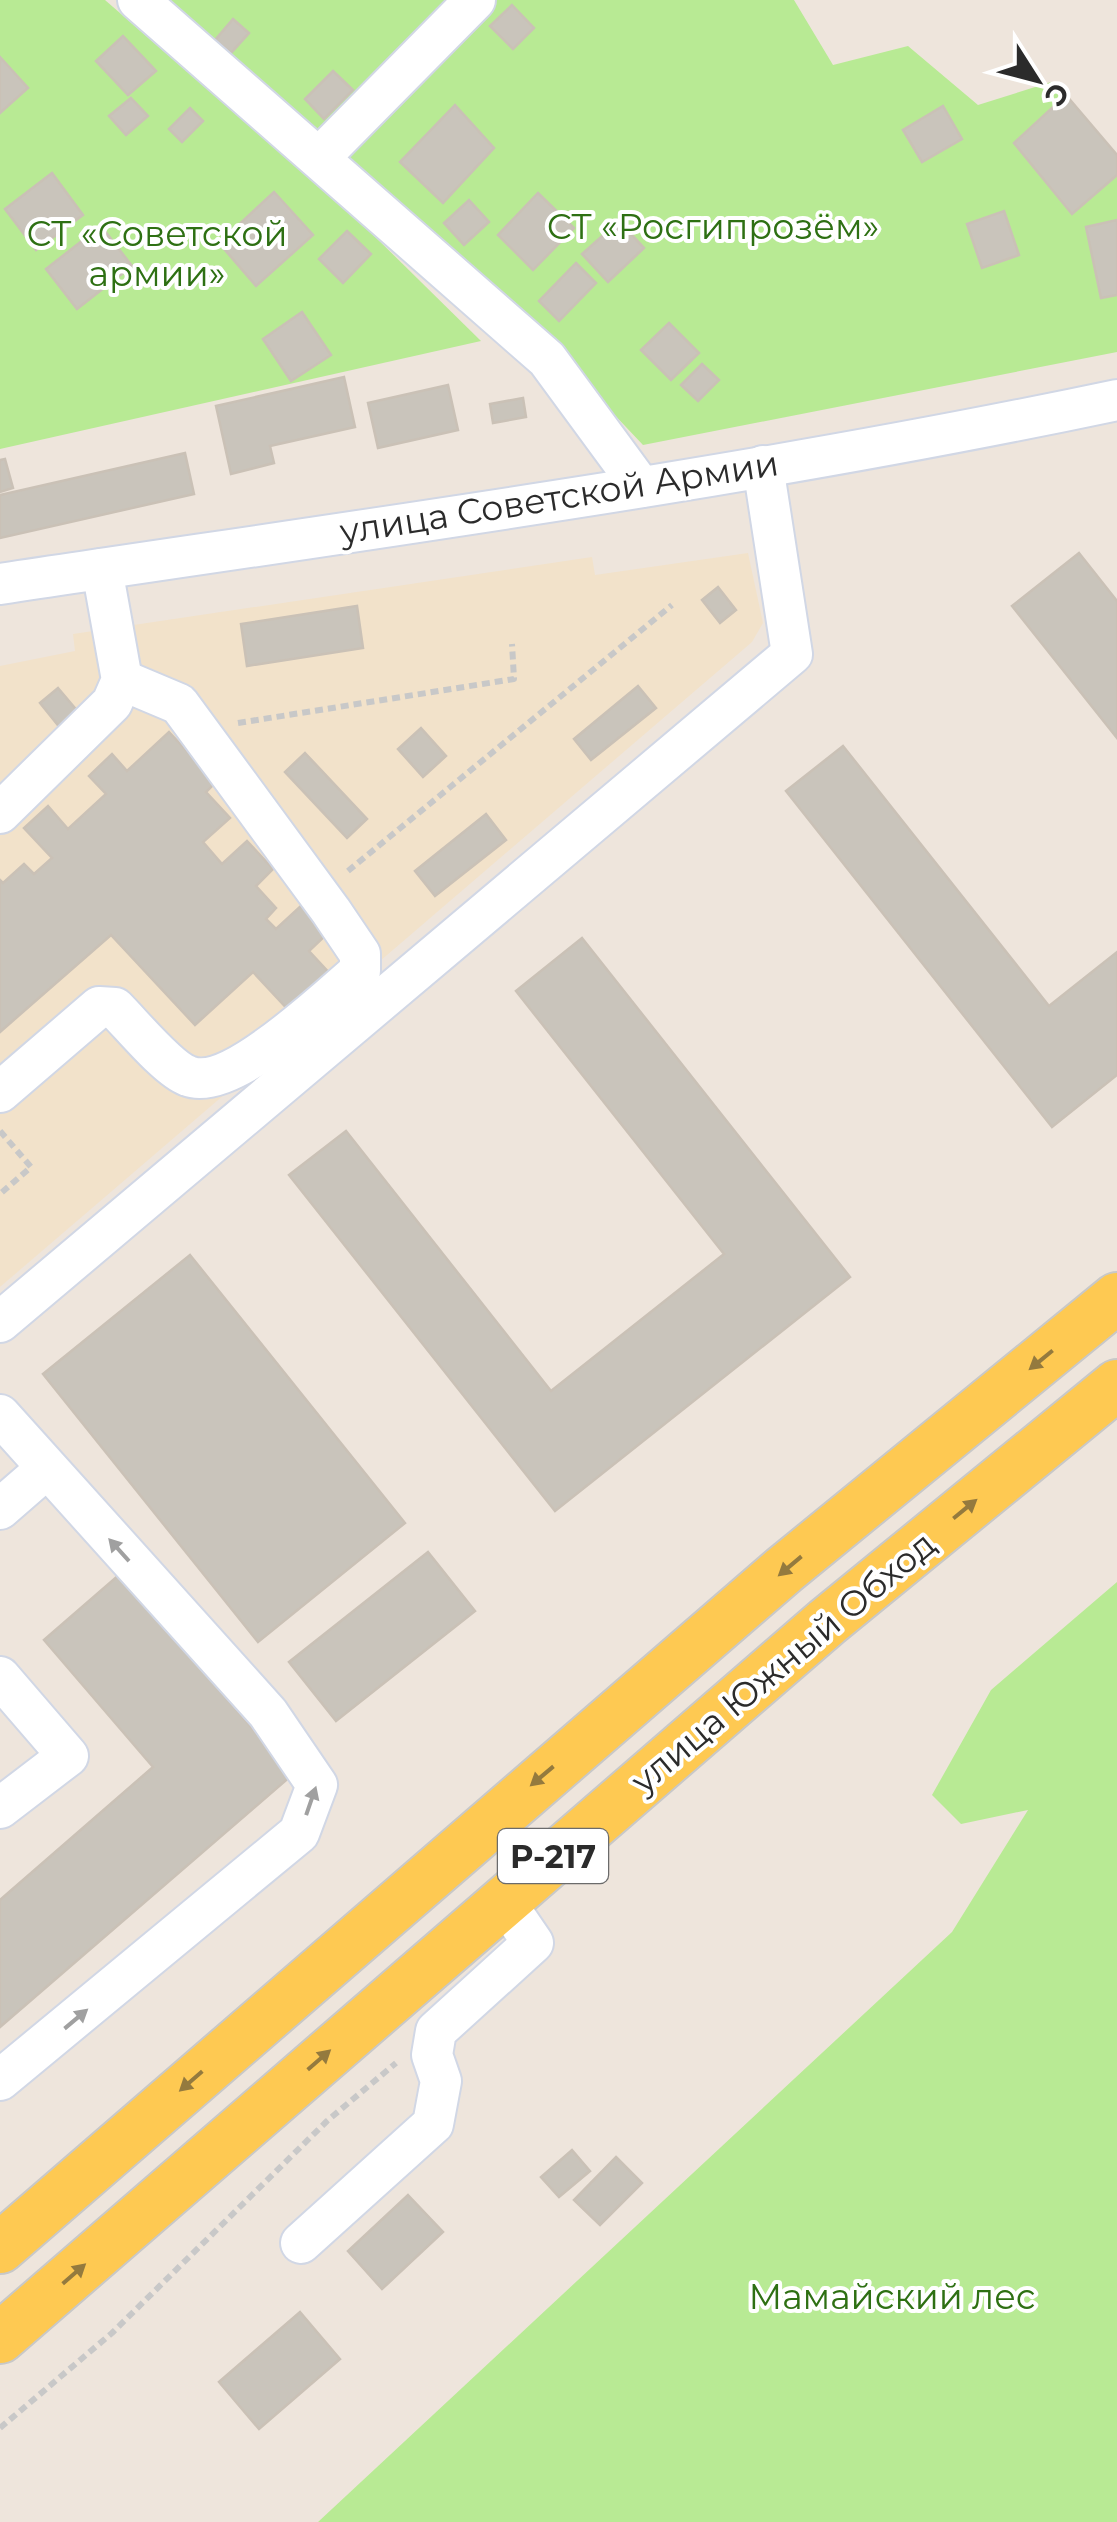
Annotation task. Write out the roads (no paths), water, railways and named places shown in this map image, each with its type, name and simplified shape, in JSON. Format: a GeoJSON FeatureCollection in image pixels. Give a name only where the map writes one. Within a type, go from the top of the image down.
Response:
{"type":"FeatureCollection","features":[{"type":"Feature","properties":{"kind":"main road","name":"улица Южный Обход"},"geometry":{"type":"LineString","coordinates":[[5,2238],[770,1582],[1117,1298]]}},
{"type":"Feature","properties":{"kind":"main road","name":"улица Южный Обход"},"geometry":{"type":"LineString","coordinates":[[0,2338],[828,1622],[1117,1385]]}},
{"type":"Feature","properties":{"kind":"street"},"geometry":{"type":"LineString","coordinates":[[138,0],[547,359],[640,486]]}},
{"type":"Feature","properties":{"kind":"street"},"geometry":{"type":"LineString","coordinates":[[318,158],[475,0]]}},
{"type":"Feature","properties":{"kind":"street","name":"улица Советской Армии"},"geometry":{"type":"LineString","coordinates":[[0,584],[763,466],[1117,400]]}},
{"type":"Feature","properties":{"kind":"street"},"geometry":{"type":"LineString","coordinates":[[0,1322],[792,654],[763,466]]}},
{"type":"Feature","properties":{"kind":"street"},"geometry":{"type":"LineString","coordinates":[[0,813],[112,703],[122,680],[102,568]]}},
{"type":"Feature","properties":{"kind":"street"},"geometry":{"type":"LineString","coordinates":[[0,1092],[99,1007],[115,1008],[185,1076],[207,1080],[266,1050],[360,971],[360,954],[180,704],[122,680]]}},
{"type":"Feature","properties":{"kind":"street"},"geometry":{"type":"LineString","coordinates":[[0,1415],[268,1714],[317,1785],[299,1833],[0,2080]]}},
{"type":"Feature","properties":{"kind":"street"},"geometry":{"type":"LineString","coordinates":[[0,1508],[46,1470]]}},
{"type":"Feature","properties":{"kind":"street"},"geometry":{"type":"LineString","coordinates":[[0,1677],[68,1756],[0,1808]]}},
{"type":"Feature","properties":{"kind":"street"},"geometry":{"type":"LineString","coordinates":[[301,2243],[433,2124],[440,2081],[432,2055],[441,2026],[533,1944],[504,1899]]}},
{"type":"Feature","properties":{"kind":"park label","name":"СТ «Росгипрозём»"},"geometry":{"type":"Point","coordinates":[713,226]}},
{"type":"Feature","properties":{"kind":"park label","name":"СТ «Советской армии»"},"geometry":{"type":"Point","coordinates":[157,253]}},
{"type":"Feature","properties":{"kind":"park label","name":"Мамайский лес"},"geometry":{"type":"Point","coordinates":[892,2296]}}]}
